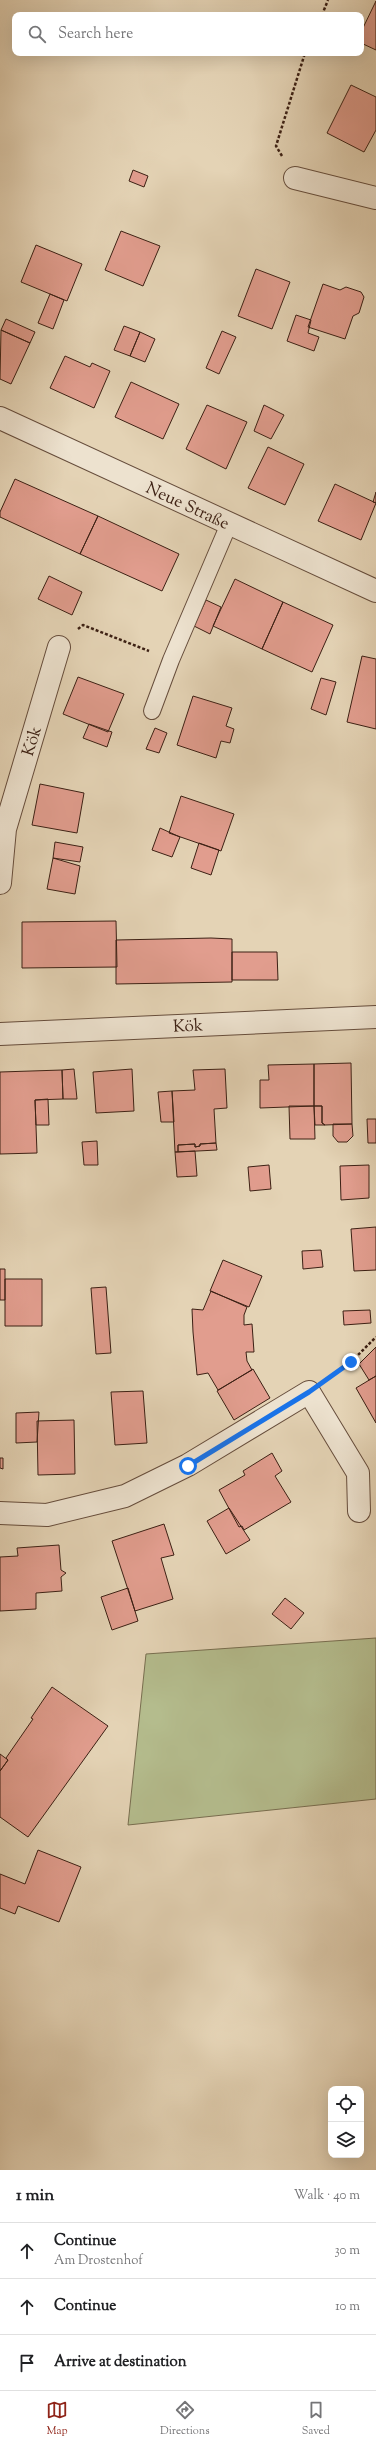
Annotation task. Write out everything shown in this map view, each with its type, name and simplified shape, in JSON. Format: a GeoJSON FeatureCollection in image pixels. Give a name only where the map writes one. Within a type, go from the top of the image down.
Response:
{"type":"FeatureCollection","features":[{"type":"Feature","properties":{"kind":"street"},"geometry":{"type":"LineString","coordinates":[[295,178],[376,198]]}},
{"type":"Feature","properties":{"kind":"street","name":"Neue Straße"},"geometry":{"type":"LineString","coordinates":[[0,418],[376,591]]}},
{"type":"Feature","properties":{"kind":"street","name":"Kök"},"geometry":{"type":"LineString","coordinates":[[0,883],[5,829],[59,647]]}},
{"type":"Feature","properties":{"kind":"street","name":"Kök"},"geometry":{"type":"LineString","coordinates":[[0,1034],[376,1017]]}},
{"type":"Feature","properties":{"kind":"street"},"geometry":{"type":"LineString","coordinates":[[0,1513],[47,1515],[124,1496],[188,1466],[309,1392],[358,1473],[359,1511]]}},
{"type":"Feature","properties":{"kind":"lane"},"geometry":{"type":"LineString","coordinates":[[152,712],[171,660],[229,524]]}},
{"type":"Feature","properties":{"kind":"path"},"geometry":{"type":"LineString","coordinates":[[323,12],[328,0]]}},
{"type":"Feature","properties":{"kind":"path"},"geometry":{"type":"LineString","coordinates":[[295,178],[276,146],[304,56]]}},
{"type":"Feature","properties":{"kind":"path"},"geometry":{"type":"LineString","coordinates":[[59,647],[82,625],[171,660]]}},
{"type":"Feature","properties":{"kind":"path"},"geometry":{"type":"LineString","coordinates":[[309,1392],[351,1362],[376,1337]]}},
{"type":"Feature","properties":{"kind":"green space"},"geometry":{"type":"Polygon","coordinates":[[[376,1638],[376,1799],[128,1825],[146,1654],[376,1638]]]}},
{"type":"Feature","properties":{"kind":"building"},"geometry":{"type":"Polygon","coordinates":[[[376,1],[376,50],[364,44],[364,26],[376,1]]]}},
{"type":"Feature","properties":{"kind":"building"},"geometry":{"type":"Polygon","coordinates":[[[351,85],[376,97],[376,130],[364,152],[327,133],[351,85]]]}},
{"type":"Feature","properties":{"kind":"building"},"geometry":{"type":"Polygon","coordinates":[[[133,170],[148,176],[144,187],[129,181],[133,170]]]}},
{"type":"Feature","properties":{"kind":"building"},"geometry":{"type":"Polygon","coordinates":[[[121,231],[160,246],[143,286],[105,270],[121,231]]]}},
{"type":"Feature","properties":{"kind":"building"},"geometry":{"type":"Polygon","coordinates":[[[36,245],[82,264],[67,301],[21,282],[36,245]]]}},
{"type":"Feature","properties":{"kind":"building"},"geometry":{"type":"Polygon","coordinates":[[[256,269],[290,282],[272,329],[238,316],[256,269]]]}},
{"type":"Feature","properties":{"kind":"building"},"geometry":{"type":"Polygon","coordinates":[[[323,284],[340,290],[346,287],[361,292],[364,297],[359,313],[353,316],[345,339],[308,327],[323,284]]]}},
{"type":"Feature","properties":{"kind":"building"},"geometry":{"type":"Polygon","coordinates":[[[50,294],[64,300],[53,329],[38,323],[50,294]]]}},
{"type":"Feature","properties":{"kind":"building"},"geometry":{"type":"Polygon","coordinates":[[[296,315],[311,320],[308,333],[319,337],[314,351],[287,341],[296,315]]]}},
{"type":"Feature","properties":{"kind":"building"},"geometry":{"type":"Polygon","coordinates":[[[6,319],[35,332],[30,343],[1,330],[6,319]]]}},
{"type":"Feature","properties":{"kind":"building"},"geometry":{"type":"Polygon","coordinates":[[[124,326],[140,332],[130,356],[114,350],[124,326]]]}},
{"type":"Feature","properties":{"kind":"building"},"geometry":{"type":"Polygon","coordinates":[[[1,330],[30,343],[11,384],[0,379],[1,330]]]}},
{"type":"Feature","properties":{"kind":"building"},"geometry":{"type":"Polygon","coordinates":[[[222,331],[236,337],[219,374],[206,368],[222,331]]]}},
{"type":"Feature","properties":{"kind":"building"},"geometry":{"type":"Polygon","coordinates":[[[140,332],[155,339],[145,362],[130,356],[140,332]]]}},
{"type":"Feature","properties":{"kind":"building"},"geometry":{"type":"Polygon","coordinates":[[[65,356],[90,367],[92,363],[110,371],[94,408],[50,388],[65,356]]]}},
{"type":"Feature","properties":{"kind":"building"},"geometry":{"type":"Polygon","coordinates":[[[131,382],[179,404],[163,439],[115,417],[131,382]]]}},
{"type":"Feature","properties":{"kind":"building"},"geometry":{"type":"Polygon","coordinates":[[[207,405],[247,422],[226,469],[186,449],[207,405]]]}},
{"type":"Feature","properties":{"kind":"building"},"geometry":{"type":"Polygon","coordinates":[[[264,405],[284,415],[271,439],[254,431],[264,405]]]}},
{"type":"Feature","properties":{"kind":"building"},"geometry":{"type":"Polygon","coordinates":[[[268,447],[304,464],[285,505],[248,488],[268,447]]]}},
{"type":"Feature","properties":{"kind":"building"},"geometry":{"type":"Polygon","coordinates":[[[15,479],[98,516],[80,554],[0,517],[0,512],[15,479]]]}},
{"type":"Feature","properties":{"kind":"building"},"geometry":{"type":"Polygon","coordinates":[[[335,484],[376,503],[361,540],[318,521],[335,484]]]}},
{"type":"Feature","properties":{"kind":"building"},"geometry":{"type":"Polygon","coordinates":[[[376,492],[376,503],[373,502],[376,492]]]}},
{"type":"Feature","properties":{"kind":"building"},"geometry":{"type":"Polygon","coordinates":[[[98,516],[179,554],[162,591],[80,554],[98,516]]]}},
{"type":"Feature","properties":{"kind":"building"},"geometry":{"type":"Polygon","coordinates":[[[49,576],[82,592],[72,615],[38,599],[49,576]]]}},
{"type":"Feature","properties":{"kind":"building"},"geometry":{"type":"Polygon","coordinates":[[[235,579],[283,602],[262,649],[213,626],[235,579]]]}},
{"type":"Feature","properties":{"kind":"building"},"geometry":{"type":"Polygon","coordinates":[[[206,600],[221,607],[210,634],[194,626],[206,600]]]}},
{"type":"Feature","properties":{"kind":"building"},"geometry":{"type":"Polygon","coordinates":[[[283,602],[333,625],[312,672],[262,649],[283,602]]]}},
{"type":"Feature","properties":{"kind":"building"},"geometry":{"type":"Polygon","coordinates":[[[362,656],[376,659],[376,729],[347,722],[362,656]]]}},
{"type":"Feature","properties":{"kind":"building"},"geometry":{"type":"Polygon","coordinates":[[[78,677],[124,694],[108,732],[63,714],[78,677]]]}},
{"type":"Feature","properties":{"kind":"building"},"geometry":{"type":"Polygon","coordinates":[[[321,678],[336,682],[326,715],[311,709],[321,678]]]}},
{"type":"Feature","properties":{"kind":"building"},"geometry":{"type":"Polygon","coordinates":[[[193,696],[232,708],[226,726],[234,729],[230,743],[221,741],[216,758],[177,745],[193,696]]]}},
{"type":"Feature","properties":{"kind":"building"},"geometry":{"type":"Polygon","coordinates":[[[89,724],[112,732],[107,747],[83,738],[89,724]]]}},
{"type":"Feature","properties":{"kind":"building"},"geometry":{"type":"Polygon","coordinates":[[[155,728],[167,733],[159,753],[146,749],[155,728]]]}},
{"type":"Feature","properties":{"kind":"building"},"geometry":{"type":"Polygon","coordinates":[[[40,784],[84,793],[77,833],[32,825],[40,784]]]}},
{"type":"Feature","properties":{"kind":"building"},"geometry":{"type":"Polygon","coordinates":[[[181,796],[234,814],[221,851],[169,833],[181,796]]]}},
{"type":"Feature","properties":{"kind":"building"},"geometry":{"type":"Polygon","coordinates":[[[160,828],[180,837],[172,857],[152,850],[160,828]]]}},
{"type":"Feature","properties":{"kind":"building"},"geometry":{"type":"Polygon","coordinates":[[[55,842],[83,847],[80,862],[53,858],[55,842]]]}},
{"type":"Feature","properties":{"kind":"building"},"geometry":{"type":"Polygon","coordinates":[[[199,843],[219,850],[211,875],[191,868],[199,843]]]}},
{"type":"Feature","properties":{"kind":"building"},"geometry":{"type":"Polygon","coordinates":[[[53,858],[80,866],[75,894],[47,889],[53,858]]]}},
{"type":"Feature","properties":{"kind":"building"},"geometry":{"type":"Polygon","coordinates":[[[116,921],[117,967],[22,968],[22,922],[116,921]]]}},
{"type":"Feature","properties":{"kind":"building"},"geometry":{"type":"Polygon","coordinates":[[[232,939],[232,982],[116,984],[116,940],[232,939]]]}},
{"type":"Feature","properties":{"kind":"building"},"geometry":{"type":"Polygon","coordinates":[[[232,952],[277,952],[278,980],[232,980],[232,952]]]}},
{"type":"Feature","properties":{"kind":"building"},"geometry":{"type":"Polygon","coordinates":[[[351,1063],[352,1124],[325,1125],[322,1123],[322,1106],[314,1106],[314,1064],[351,1063]]]}},
{"type":"Feature","properties":{"kind":"building"},"geometry":{"type":"Polygon","coordinates":[[[314,1064],[314,1106],[260,1108],[260,1080],[269,1080],[268,1065],[314,1064]]]}},
{"type":"Feature","properties":{"kind":"building"},"geometry":{"type":"Polygon","coordinates":[[[74,1069],[77,1099],[63,1099],[62,1070],[74,1069]]]}},
{"type":"Feature","properties":{"kind":"building"},"geometry":{"type":"Polygon","coordinates":[[[132,1069],[134,1111],[96,1113],[93,1072],[132,1069]]]}},
{"type":"Feature","properties":{"kind":"building"},"geometry":{"type":"Polygon","coordinates":[[[225,1069],[227,1108],[214,1109],[216,1143],[200,1144],[200,1146],[195,1147],[195,1144],[178,1145],[178,1152],[175,1152],[172,1091],[195,1090],[193,1070],[225,1069]]]}},
{"type":"Feature","properties":{"kind":"building"},"geometry":{"type":"Polygon","coordinates":[[[62,1070],[63,1099],[35,1100],[37,1153],[0,1154],[0,1072],[62,1070]]]}},
{"type":"Feature","properties":{"kind":"building"},"geometry":{"type":"Polygon","coordinates":[[[172,1091],[174,1122],[161,1122],[158,1092],[172,1091]]]}},
{"type":"Feature","properties":{"kind":"building"},"geometry":{"type":"Polygon","coordinates":[[[48,1099],[49,1125],[36,1125],[35,1100],[48,1099]]]}},
{"type":"Feature","properties":{"kind":"building"},"geometry":{"type":"Polygon","coordinates":[[[289,1106],[314,1106],[315,1139],[290,1139],[289,1106]]]}},
{"type":"Feature","properties":{"kind":"building"},"geometry":{"type":"Polygon","coordinates":[[[314,1106],[322,1106],[322,1123],[325,1125],[315,1125],[314,1106]]]}},
{"type":"Feature","properties":{"kind":"building"},"geometry":{"type":"Polygon","coordinates":[[[367,1119],[376,1119],[376,1143],[368,1143],[367,1119]]]}},
{"type":"Feature","properties":{"kind":"building"},"geometry":{"type":"Polygon","coordinates":[[[333,1124],[352,1124],[353,1136],[347,1142],[338,1142],[333,1136],[333,1124]]]}},
{"type":"Feature","properties":{"kind":"building"},"geometry":{"type":"Polygon","coordinates":[[[97,1141],[98,1165],[84,1165],[82,1142],[97,1141]]]}},
{"type":"Feature","properties":{"kind":"building"},"geometry":{"type":"Polygon","coordinates":[[[216,1143],[217,1150],[178,1152],[178,1145],[195,1144],[195,1147],[200,1146],[200,1144],[216,1143]]]}},
{"type":"Feature","properties":{"kind":"building"},"geometry":{"type":"Polygon","coordinates":[[[195,1151],[197,1176],[177,1177],[175,1152],[195,1151]]]}},
{"type":"Feature","properties":{"kind":"building"},"geometry":{"type":"Polygon","coordinates":[[[269,1165],[271,1189],[250,1191],[248,1167],[269,1165]]]}},
{"type":"Feature","properties":{"kind":"building"},"geometry":{"type":"Polygon","coordinates":[[[369,1165],[369,1198],[341,1200],[340,1166],[369,1165]]]}},
{"type":"Feature","properties":{"kind":"building"},"geometry":{"type":"Polygon","coordinates":[[[376,1227],[376,1270],[354,1271],[351,1229],[376,1227]]]}},
{"type":"Feature","properties":{"kind":"building"},"geometry":{"type":"Polygon","coordinates":[[[321,1250],[323,1267],[303,1269],[302,1251],[321,1250]]]}},
{"type":"Feature","properties":{"kind":"building"},"geometry":{"type":"Polygon","coordinates":[[[223,1260],[262,1276],[249,1307],[210,1291],[223,1260]]]}},
{"type":"Feature","properties":{"kind":"building"},"geometry":{"type":"Polygon","coordinates":[[[0,1269],[5,1269],[5,1300],[0,1300],[0,1269]]]}},
{"type":"Feature","properties":{"kind":"building"},"geometry":{"type":"Polygon","coordinates":[[[5,1279],[42,1279],[42,1326],[5,1326],[5,1279]]]}},
{"type":"Feature","properties":{"kind":"building"},"geometry":{"type":"Polygon","coordinates":[[[106,1287],[111,1353],[96,1354],[91,1288],[106,1287]]]}},
{"type":"Feature","properties":{"kind":"building"},"geometry":{"type":"Polygon","coordinates":[[[211,1291],[247,1307],[244,1315],[244,1325],[252,1324],[254,1352],[246,1352],[247,1361],[252,1370],[218,1390],[208,1373],[197,1375],[193,1332],[192,1309],[203,1310],[211,1291]]]}},
{"type":"Feature","properties":{"kind":"building"},"geometry":{"type":"Polygon","coordinates":[[[370,1310],[371,1323],[344,1325],[343,1311],[370,1310]]]}},
{"type":"Feature","properties":{"kind":"building"},"geometry":{"type":"Polygon","coordinates":[[[376,1347],[376,1376],[369,1380],[359,1364],[376,1347]]]}},
{"type":"Feature","properties":{"kind":"building"},"geometry":{"type":"Polygon","coordinates":[[[253,1369],[270,1398],[234,1420],[217,1391],[253,1369]]]}},
{"type":"Feature","properties":{"kind":"building"},"geometry":{"type":"Polygon","coordinates":[[[376,1376],[376,1423],[356,1388],[376,1376]]]}},
{"type":"Feature","properties":{"kind":"building"},"geometry":{"type":"Polygon","coordinates":[[[143,1391],[147,1443],[115,1445],[111,1392],[143,1391]]]}},
{"type":"Feature","properties":{"kind":"building"},"geometry":{"type":"Polygon","coordinates":[[[39,1412],[37,1442],[16,1443],[16,1413],[39,1412]]]}},
{"type":"Feature","properties":{"kind":"building"},"geometry":{"type":"Polygon","coordinates":[[[74,1420],[75,1474],[38,1475],[37,1421],[74,1420]]]}},
{"type":"Feature","properties":{"kind":"building"},"geometry":{"type":"Polygon","coordinates":[[[272,1453],[282,1471],[275,1476],[291,1502],[244,1530],[242,1526],[239,1527],[219,1490],[245,1475],[243,1471],[272,1453]]]}},
{"type":"Feature","properties":{"kind":"building"},"geometry":{"type":"Polygon","coordinates":[[[0,1458],[3,1458],[3,1469],[0,1468],[0,1458]]]}},
{"type":"Feature","properties":{"kind":"building"},"geometry":{"type":"Polygon","coordinates":[[[229,1508],[250,1540],[226,1554],[207,1521],[229,1508]]]}},
{"type":"Feature","properties":{"kind":"building"},"geometry":{"type":"Polygon","coordinates":[[[164,1524],[174,1555],[161,1558],[173,1599],[135,1611],[112,1541],[164,1524]]]}},
{"type":"Feature","properties":{"kind":"building"},"geometry":{"type":"Polygon","coordinates":[[[59,1545],[61,1570],[66,1573],[61,1577],[62,1591],[36,1593],[36,1609],[0,1611],[0,1557],[18,1556],[17,1548],[59,1545]]]}},
{"type":"Feature","properties":{"kind":"building"},"geometry":{"type":"Polygon","coordinates":[[[128,1588],[138,1621],[112,1630],[101,1597],[128,1588]]]}},
{"type":"Feature","properties":{"kind":"building"},"geometry":{"type":"Polygon","coordinates":[[[285,1598],[304,1613],[291,1629],[272,1614],[285,1598]]]}},
{"type":"Feature","properties":{"kind":"building"},"geometry":{"type":"Polygon","coordinates":[[[52,1687],[108,1726],[28,1837],[0,1817],[0,1771],[8,1760],[6,1758],[33,1719],[31,1718],[52,1687]]]}},
{"type":"Feature","properties":{"kind":"building"},"geometry":{"type":"Polygon","coordinates":[[[0,1754],[8,1760],[0,1771],[0,1754]]]}},
{"type":"Feature","properties":{"kind":"building"},"geometry":{"type":"Polygon","coordinates":[[[38,1850],[81,1867],[59,1922],[18,1906],[15,1914],[0,1908],[0,1874],[25,1884],[38,1850]]]}},
{"type":"Feature","properties":{"kind":"route"},"geometry":{"type":"LineString","coordinates":[[188,1466],[309,1392],[351,1362]]}}]}
